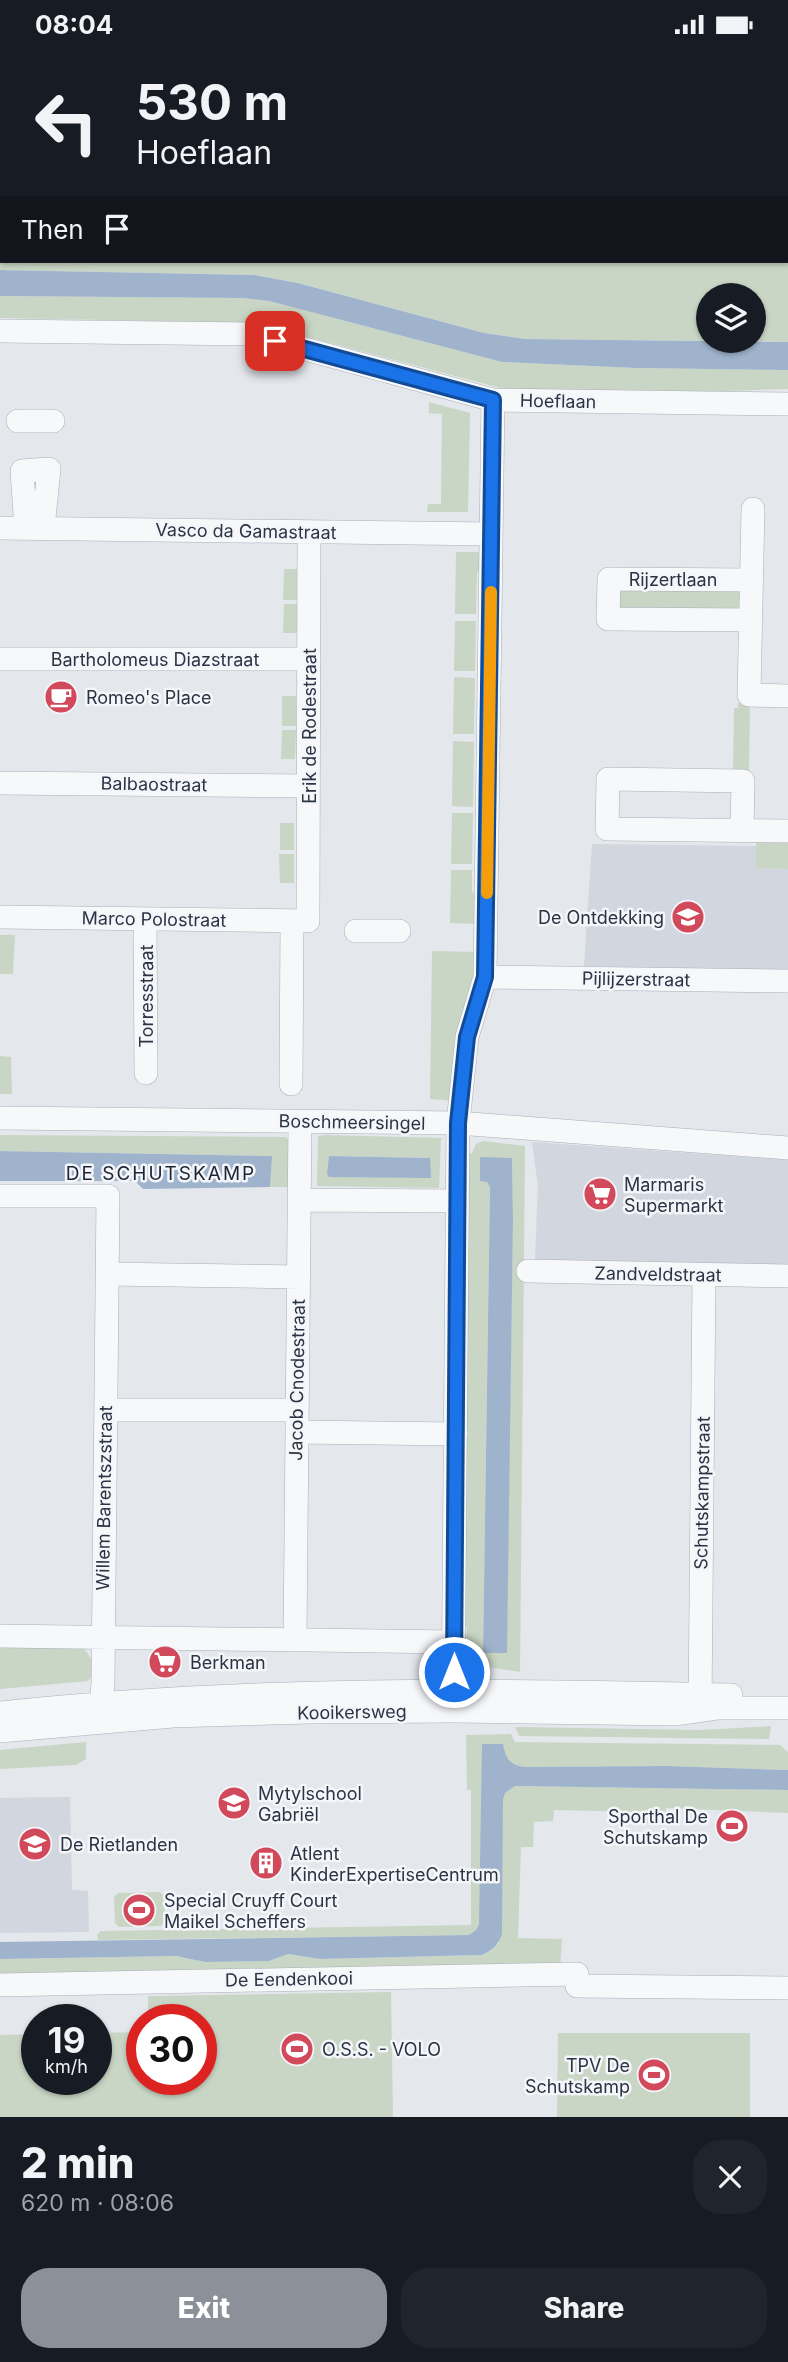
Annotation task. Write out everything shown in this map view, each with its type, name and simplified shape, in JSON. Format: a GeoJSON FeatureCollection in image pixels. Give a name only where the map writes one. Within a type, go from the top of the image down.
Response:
{"type":"FeatureCollection","features":[{"type":"Feature","properties":{"kind":"street","name":"Hoeflaan"},"geometry":{"type":"LineString","coordinates":[[0,331],[250,334],[493,400],[788,404]]}},
{"type":"Feature","properties":{"kind":"street"},"geometry":{"type":"LineString","coordinates":[[453,1701],[458,1123],[467,1037],[485,977],[493,400]]}},
{"type":"Feature","properties":{"kind":"street"},"geometry":{"type":"LineString","coordinates":[[18,421],[53,421]]}},
{"type":"Feature","properties":{"kind":"street"},"geometry":{"type":"LineString","coordinates":[[753,509],[749,695],[788,696]]}},
{"type":"Feature","properties":{"kind":"street","name":"Vasco da Gamastraat"},"geometry":{"type":"LineString","coordinates":[[0,528],[491,534]]}},
{"type":"Feature","properties":{"kind":"street","name":"Erik de Rodestraat"},"geometry":{"type":"LineString","coordinates":[[291,1084],[309,786],[309,532]]}},
{"type":"Feature","properties":{"kind":"street","name":"Rijzertlaan"},"geometry":{"type":"LineString","coordinates":[[751,620],[608,619],[608,579],[752,580]]}},
{"type":"Feature","properties":{"kind":"street","name":"Bartholomeus Diazstraat"},"geometry":{"type":"LineString","coordinates":[[0,659],[309,659]]}},
{"type":"Feature","properties":{"kind":"street"},"geometry":{"type":"LineString","coordinates":[[742,830],[743,781],[608,779],[607,829],[788,831]]}},
{"type":"Feature","properties":{"kind":"street","name":"Balbaostraat"},"geometry":{"type":"LineString","coordinates":[[0,783],[309,786]]}},
{"type":"Feature","properties":{"kind":"street","name":"Marco Polostraat"},"geometry":{"type":"LineString","coordinates":[[0,917],[300,921]]}},
{"type":"Feature","properties":{"kind":"street","name":"Torresstraat"},"geometry":{"type":"LineString","coordinates":[[145,919],[146,1073]]}},
{"type":"Feature","properties":{"kind":"street"},"geometry":{"type":"LineString","coordinates":[[356,931],[399,931]]}},
{"type":"Feature","properties":{"kind":"street","name":"Pijlijzerstraat"},"geometry":{"type":"LineString","coordinates":[[485,977],[788,981]]}},
{"type":"Feature","properties":{"kind":"street","name":"Boschmeersingel"},"geometry":{"type":"LineString","coordinates":[[0,1118],[458,1123],[788,1147]]}},
{"type":"Feature","properties":{"kind":"street","name":"Jacob Cnodestraat"},"geometry":{"type":"LineString","coordinates":[[295,1639],[300,1122]]}},
{"type":"Feature","properties":{"kind":"street"},"geometry":{"type":"LineString","coordinates":[[0,1196],[108,1196],[108,1274],[299,1276]]}},
{"type":"Feature","properties":{"kind":"street"},"geometry":{"type":"LineString","coordinates":[[299,1200],[457,1201]]}},
{"type":"Feature","properties":{"kind":"street","name":"Zandveldstraat"},"geometry":{"type":"LineString","coordinates":[[528,1271],[788,1276]]}},
{"type":"Feature","properties":{"kind":"street","name":"Willem Barentszstraat"},"geometry":{"type":"LineString","coordinates":[[101,1712],[108,1274]]}},
{"type":"Feature","properties":{"kind":"street","name":"Schutskampstraat"},"geometry":{"type":"LineString","coordinates":[[701,1702],[704,1275]]}},
{"type":"Feature","properties":{"kind":"street"},"geometry":{"type":"LineString","coordinates":[[106,1410],[456,1434]]}},
{"type":"Feature","properties":{"kind":"street"},"geometry":{"type":"LineString","coordinates":[[0,1636],[454,1642]]}},
{"type":"Feature","properties":{"kind":"street","name":"Kooikersweg"},"geometry":{"type":"LineString","coordinates":[[0,1713],[101,1712],[187,1716],[453,1701],[674,1714],[701,1702],[788,1696]]}},
{"type":"Feature","properties":{"kind":"street","name":"Kooikersweg"},"geometry":{"type":"LineString","coordinates":[[701,1702],[717,1708],[788,1708]]}},
{"type":"Feature","properties":{"kind":"street","name":"Kooikersweg"},"geometry":{"type":"LineString","coordinates":[[0,1731],[101,1712]]}},
{"type":"Feature","properties":{"kind":"street","name":"De Eendenkooi"},"geometry":{"type":"LineString","coordinates":[[0,1985],[577,1980],[788,1988]]}},
{"type":"Feature","properties":{"kind":"shaded area","name":"De Ontdekking"},"geometry":{"type":"Polygon","coordinates":[[[592,844],[756,846],[757,868],[788,869],[788,971],[584,966],[592,844]]]}},
{"type":"Feature","properties":{"kind":"shaded area"},"geometry":{"type":"Polygon","coordinates":[[[532,1142],[788,1160],[788,1283],[534,1280],[538,1186],[532,1142]]]}},
{"type":"Feature","properties":{"kind":"shaded area","name":"De Rietlanden"},"geometry":{"type":"Polygon","coordinates":[[[70,1797],[72,1890],[88,1891],[89,1932],[0,1933],[0,1798],[70,1797]]]}},
{"type":"Feature","properties":{"kind":"green space"},"geometry":{"type":"Polygon","coordinates":[[[0,263],[788,263],[788,342],[766,341],[766,283],[696,283],[696,341],[525,339],[484,333],[299,283],[254,275],[0,270],[0,263]]]}},
{"type":"Feature","properties":{"kind":"green space"},"geometry":{"type":"Polygon","coordinates":[[[0,296],[242,298],[269,301],[502,362],[636,368],[788,370],[788,389],[664,393],[504,389],[255,323],[0,318],[0,296]]]}},
{"type":"Feature","properties":{"kind":"green space"},"geometry":{"type":"Polygon","coordinates":[[[429,402],[470,413],[468,512],[427,512],[428,504],[441,504],[442,414],[429,413],[429,402]]]}},
{"type":"Feature","properties":{"kind":"green space"},"geometry":{"type":"Polygon","coordinates":[[[456,552],[482,552],[481,568],[477,573],[476,614],[455,614],[456,552]]]}},
{"type":"Feature","properties":{"kind":"green space"},"geometry":{"type":"Polygon","coordinates":[[[284,569],[298,569],[298,600],[283,600],[284,569]]]}},
{"type":"Feature","properties":{"kind":"green space"},"geometry":{"type":"Polygon","coordinates":[[[619,589],[741,590],[740,612],[619,609],[619,589]]]}},
{"type":"Feature","properties":{"kind":"green space"},"geometry":{"type":"Polygon","coordinates":[[[284,604],[297,604],[297,633],[283,633],[284,604]]]}},
{"type":"Feature","properties":{"kind":"green space"},"geometry":{"type":"Polygon","coordinates":[[[455,621],[476,621],[475,671],[454,671],[455,621]]]}},
{"type":"Feature","properties":{"kind":"green space"},"geometry":{"type":"Polygon","coordinates":[[[454,677],[475,678],[474,734],[453,734],[454,677]]]}},
{"type":"Feature","properties":{"kind":"green space"},"geometry":{"type":"Polygon","coordinates":[[[282,696],[296,696],[296,726],[282,726],[282,696]]]}},
{"type":"Feature","properties":{"kind":"green space"},"geometry":{"type":"Polygon","coordinates":[[[738,703],[750,703],[749,771],[733,771],[734,708],[738,708],[738,703]]]}},
{"type":"Feature","properties":{"kind":"green space"},"geometry":{"type":"Polygon","coordinates":[[[282,730],[296,730],[295,759],[281,759],[282,730]]]}},
{"type":"Feature","properties":{"kind":"green space"},"geometry":{"type":"Polygon","coordinates":[[[453,741],[474,742],[473,807],[452,806],[453,741]]]}},
{"type":"Feature","properties":{"kind":"green space"},"geometry":{"type":"Polygon","coordinates":[[[452,813],[473,813],[472,864],[451,864],[452,813]]]}},
{"type":"Feature","properties":{"kind":"green space"},"geometry":{"type":"Polygon","coordinates":[[[280,823],[294,823],[294,850],[280,850],[280,823]]]}},
{"type":"Feature","properties":{"kind":"green space"},"geometry":{"type":"Polygon","coordinates":[[[756,842],[788,842],[788,869],[756,868],[756,842]]]}},
{"type":"Feature","properties":{"kind":"green space"},"geometry":{"type":"Polygon","coordinates":[[[279,854],[294,854],[294,883],[280,883],[279,854]]]}},
{"type":"Feature","properties":{"kind":"green space"},"geometry":{"type":"Polygon","coordinates":[[[451,870],[472,870],[472,891],[477,898],[478,924],[450,923],[451,870]]]}},
{"type":"Feature","properties":{"kind":"green space"},"geometry":{"type":"Polygon","coordinates":[[[0,935],[15,935],[13,974],[0,974],[0,935]]]}},
{"type":"Feature","properties":{"kind":"green space"},"geometry":{"type":"Polygon","coordinates":[[[432,951],[477,952],[454,1101],[430,1099],[432,951]]]}},
{"type":"Feature","properties":{"kind":"green space"},"geometry":{"type":"Polygon","coordinates":[[[0,1056],[11,1057],[12,1094],[0,1094],[0,1056]]]}},
{"type":"Feature","properties":{"kind":"green space"},"geometry":{"type":"Polygon","coordinates":[[[0,1135],[285,1137],[290,1141],[288,1187],[270,1187],[271,1156],[0,1151],[0,1135]]]}},
{"type":"Feature","properties":{"kind":"green space"},"geometry":{"type":"Polygon","coordinates":[[[318,1136],[442,1138],[439,1188],[317,1186],[318,1136]],[[329,1156],[329,1177],[366,1177],[430,1158],[329,1156]]]}},
{"type":"Feature","properties":{"kind":"green space"},"geometry":{"type":"Polygon","coordinates":[[[483,1141],[525,1146],[520,1672],[470,1664],[466,1656],[467,1627],[462,1627],[469,1153],[472,1153],[476,1144],[483,1141]],[[480,1158],[490,1187],[483,1652],[506,1653],[513,1219],[512,1159],[480,1158]]]}},
{"type":"Feature","properties":{"kind":"green space"},"geometry":{"type":"Polygon","coordinates":[[[0,1645],[83,1648],[91,1660],[93,1673],[88,1681],[0,1689],[0,1645]]]}},
{"type":"Feature","properties":{"kind":"green space"},"geometry":{"type":"Polygon","coordinates":[[[771,1726],[769,1739],[519,1736],[515,1727],[702,1730],[771,1726]]]}},
{"type":"Feature","properties":{"kind":"green space"},"geometry":{"type":"Polygon","coordinates":[[[511,1734],[515,1742],[780,1745],[788,1752],[788,1770],[666,1766],[524,1767],[511,1763],[505,1756],[479,1924],[469,1935],[98,1940],[97,1935],[101,1931],[471,1925],[471,1790],[467,1790],[466,1735],[511,1734]]]}},
{"type":"Feature","properties":{"kind":"green space"},"geometry":{"type":"Polygon","coordinates":[[[86,1742],[86,1759],[76,1765],[0,1769],[0,1750],[86,1742]]]}},
{"type":"Feature","properties":{"kind":"green space"},"geometry":{"type":"Polygon","coordinates":[[[515,1786],[788,1790],[788,1813],[666,1808],[665,1819],[658,1824],[641,1823],[641,1812],[554,1810],[553,1821],[534,1822],[533,1847],[521,1847],[518,1938],[562,1939],[560,1970],[0,1981],[0,1959],[176,1956],[205,1962],[269,1961],[288,1954],[320,1959],[481,1955],[491,1951],[499,1943],[503,1800],[505,1793],[515,1786]]]}},
{"type":"Feature","properties":{"kind":"green space","name":"Special Cruyff Court Maikel Scheffers"},"geometry":{"type":"Polygon","coordinates":[[[160,1892],[164,1896],[165,1922],[161,1926],[119,1927],[115,1923],[114,1897],[118,1893],[160,1892]]]}},
{"type":"Feature","properties":{"kind":"green space","name":"O.S.S. - VOLO"},"geometry":{"type":"Polygon","coordinates":[[[391,1992],[393,2117],[0,2117],[0,2035],[21,2034],[21,2095],[112,2095],[112,2033],[126,2032],[126,2095],[217,2095],[217,2004],[148,2004],[148,1996],[391,1992]]]}},
{"type":"Feature","properties":{"kind":"green space","name":"TPV De Schutskamp"},"geometry":{"type":"Polygon","coordinates":[[[558,2033],[750,2033],[750,2117],[557,2117],[558,2033]]]}},
{"type":"Feature","properties":{"kind":"water"},"geometry":{"type":"Polygon","coordinates":[[[0,270],[254,275],[298,283],[484,333],[525,339],[696,341],[696,353],[766,353],[766,342],[788,342],[788,370],[636,368],[502,362],[269,301],[242,298],[0,296],[0,270]]]}},
{"type":"Feature","properties":{"kind":"water"},"geometry":{"type":"Polygon","coordinates":[[[0,1151],[272,1156],[270,1187],[143,1189],[135,1181],[0,1181],[0,1151]]]}},
{"type":"Feature","properties":{"kind":"water"},"geometry":{"type":"Polygon","coordinates":[[[329,1156],[430,1158],[431,1178],[329,1177],[329,1156]]]}},
{"type":"Feature","properties":{"kind":"water"},"geometry":{"type":"Polygon","coordinates":[[[480,1157],[512,1158],[507,1653],[483,1653],[490,1187],[487,1182],[480,1181],[480,1157]]]}},
{"type":"Feature","properties":{"kind":"water"},"geometry":{"type":"Polygon","coordinates":[[[482,1744],[503,1744],[509,1760],[524,1767],[666,1766],[788,1770],[788,1790],[515,1786],[505,1793],[503,1800],[502,1934],[494,1947],[481,1955],[320,1959],[288,1954],[269,1961],[205,1962],[176,1956],[0,1959],[0,1942],[469,1935],[479,1924],[482,1744]]]}},
{"type":"Feature","properties":{"kind":"slow traffic"},"geometry":{"type":"LineString","coordinates":[[487,893],[491,592]]}},
{"type":"Feature","properties":{"kind":"place","name":"Romeo's Place"},"geometry":{"type":"Point","coordinates":[61,697]}},
{"type":"Feature","properties":{"kind":"place","name":"De Ontdekking"},"geometry":{"type":"Point","coordinates":[688,917]}},
{"type":"Feature","properties":{"kind":"place","name":"Marmaris Supermarkt"},"geometry":{"type":"Point","coordinates":[600,1194]}},
{"type":"Feature","properties":{"kind":"place","name":"Berkman"},"geometry":{"type":"Point","coordinates":[165,1662]}},
{"type":"Feature","properties":{"kind":"place","name":"Mytylschool Gabriël"},"geometry":{"type":"Point","coordinates":[234,1803]}},
{"type":"Feature","properties":{"kind":"place","name":"Sporthal De Schutskamp"},"geometry":{"type":"Point","coordinates":[732,1826]}},
{"type":"Feature","properties":{"kind":"place","name":"De Rietlanden"},"geometry":{"type":"Point","coordinates":[35,1844]}},
{"type":"Feature","properties":{"kind":"place","name":"Atlent KinderExpertiseCentrum"},"geometry":{"type":"Point","coordinates":[266,1863]}},
{"type":"Feature","properties":{"kind":"place","name":"Special Cruyff Court Maikel Scheffers"},"geometry":{"type":"Point","coordinates":[139,1910]}},
{"type":"Feature","properties":{"kind":"place","name":"O.S.S. - VOLO"},"geometry":{"type":"Point","coordinates":[297,2049]}},
{"type":"Feature","properties":{"kind":"place","name":"TPV De Schutskamp"},"geometry":{"type":"Point","coordinates":[654,2075]}},
{"type":"Feature","properties":{"kind":"district","name":"DE SCHUTSKAMP"},"geometry":{"type":"Point","coordinates":[161,1173]}},
{"type":"Feature","properties":{"kind":"route"},"geometry":{"type":"LineString","coordinates":[[275,341],[493,400],[485,977],[467,1037],[458,1123],[454,1672]]}}]}
